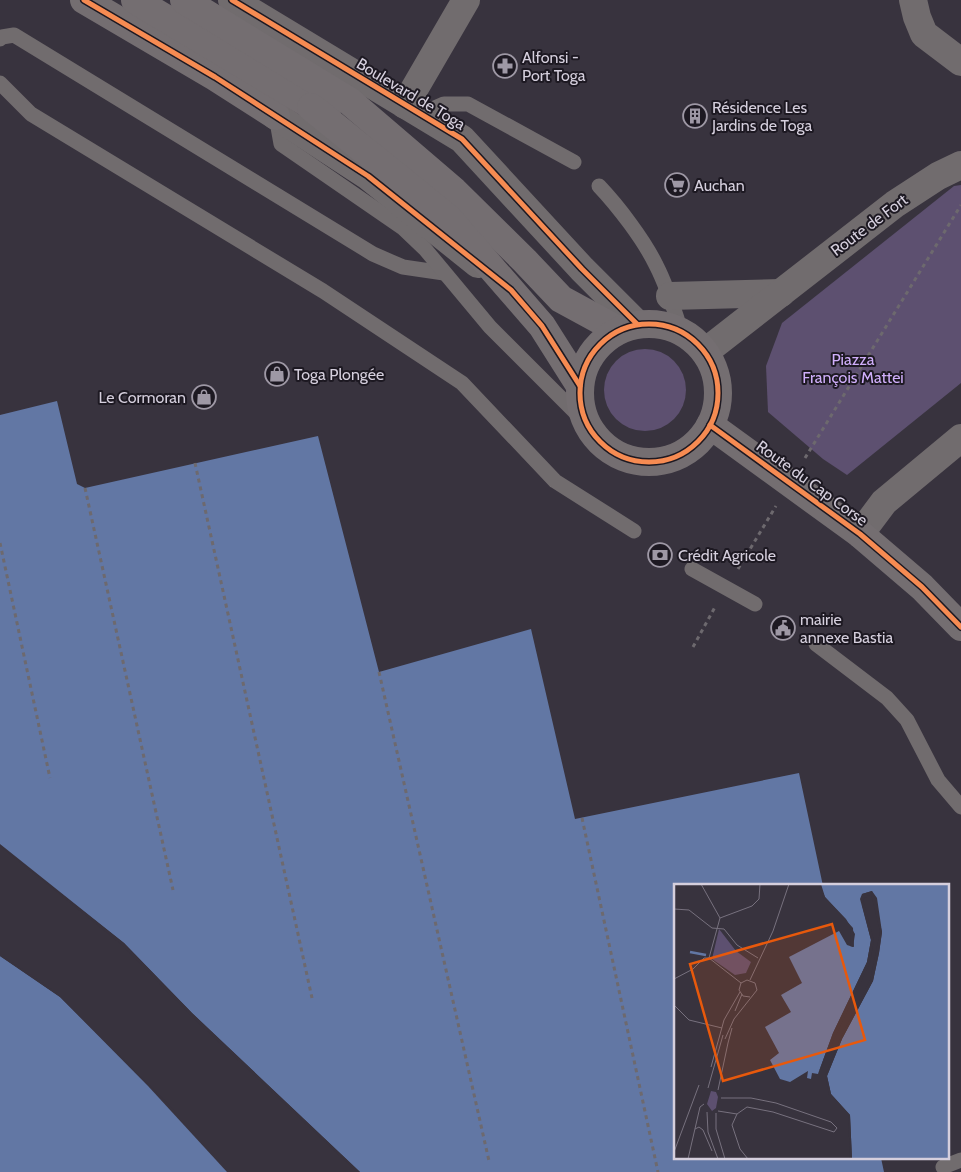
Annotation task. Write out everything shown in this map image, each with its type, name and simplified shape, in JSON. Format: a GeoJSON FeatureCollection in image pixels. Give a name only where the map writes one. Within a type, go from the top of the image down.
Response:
{"type":"FeatureCollection","features":[{"type":"Feature","properties":{"kind":"main road"},"geometry":{"type":"LineString","coordinates":[[84,0],[215,77],[276,116]]}},
{"type":"Feature","properties":{"kind":"main road"},"geometry":{"type":"LineString","coordinates":[[135,0],[311,107],[428,168]]}},
{"type":"Feature","properties":{"kind":"main road"},"geometry":{"type":"LineString","coordinates":[[184,0],[350,101],[428,168],[561,299],[627,327]]}},
{"type":"Feature","properties":{"kind":"main road"},"geometry":{"type":"LineString","coordinates":[[311,107],[448,218],[542,326],[580,386]]}},
{"type":"Feature","properties":{"kind":"main road"},"geometry":{"type":"LineString","coordinates":[[659,324],[681,331],[694,340],[705,352],[714,369],[718,388],[717,407],[710,425],[697,443],[679,455],[658,462],[637,462],[616,454],[598,441],[586,423],[580,405],[580,386],[584,369],[592,353],[603,340],[627,327],[659,324]]}},
{"type":"Feature","properties":{"kind":"main road","name":"Route du Cap Corse"},"geometry":{"type":"LineString","coordinates":[[710,425],[791,482],[860,534],[922,587],[961,627]]}},
{"type":"Feature","properties":{"kind":"street","name":"Boulevard de Toga"},"geometry":{"type":"LineString","coordinates":[[232,0],[462,139],[582,269],[627,327]]}},
{"type":"Feature","properties":{"kind":"street"},"geometry":{"type":"LineString","coordinates":[[413,110],[466,0]]}},
{"type":"Feature","properties":{"kind":"street"},"geometry":{"type":"LineString","coordinates":[[913,0],[924,34],[961,62]]}},
{"type":"Feature","properties":{"kind":"street"},"geometry":{"type":"LineString","coordinates":[[276,116],[368,176],[511,290]]}},
{"type":"Feature","properties":{"kind":"street","name":"Route de Fort"},"geometry":{"type":"LineString","coordinates":[[705,352],[895,204],[938,176],[961,165]]}},
{"type":"Feature","properties":{"kind":"street"},"geometry":{"type":"LineString","coordinates":[[670,296],[781,293]]}},
{"type":"Feature","properties":{"kind":"street"},"geometry":{"type":"LineString","coordinates":[[860,534],[884,502],[961,438]]}},
{"type":"Feature","properties":{"kind":"lane"},"geometry":{"type":"LineString","coordinates":[[0,39],[14,35],[372,254],[403,267],[444,273]]}},
{"type":"Feature","properties":{"kind":"lane"},"geometry":{"type":"LineString","coordinates":[[0,83],[31,114],[323,291],[462,383],[556,481],[634,531]]}},
{"type":"Feature","properties":{"kind":"lane"},"geometry":{"type":"LineString","coordinates":[[413,110],[444,104],[468,104],[574,162]]}},
{"type":"Feature","properties":{"kind":"lane"},"geometry":{"type":"LineString","coordinates":[[276,116],[281,144],[403,228],[425,249],[490,327],[586,423]]}},
{"type":"Feature","properties":{"kind":"lane"},"geometry":{"type":"LineString","coordinates":[[599,186],[610,198],[656,264],[670,296],[681,331]]}},
{"type":"Feature","properties":{"kind":"lane"},"geometry":{"type":"LineString","coordinates":[[692,569],[755,604]]}},
{"type":"Feature","properties":{"kind":"lane"},"geometry":{"type":"LineString","coordinates":[[816,644],[887,698],[907,720],[938,780],[961,807]]}},
{"type":"Feature","properties":{"kind":"lane"},"geometry":{"type":"LineString","coordinates":[[943,1167],[961,1160]]}},
{"type":"Feature","properties":{"kind":"path"},"geometry":{"type":"LineString","coordinates":[[692,646],[961,205]]}},
{"type":"Feature","properties":{"kind":"path"},"geometry":{"type":"LineString","coordinates":[[195,464],[312,998]]}},
{"type":"Feature","properties":{"kind":"path"},"geometry":{"type":"LineString","coordinates":[[85,488],[173,890]]}},
{"type":"Feature","properties":{"kind":"path"},"geometry":{"type":"LineString","coordinates":[[0,543],[50,778]]}},
{"type":"Feature","properties":{"kind":"path"},"geometry":{"type":"LineString","coordinates":[[379,672],[489,1160]]}},
{"type":"Feature","properties":{"kind":"path"},"geometry":{"type":"LineString","coordinates":[[582,818],[658,1172]]}},
{"type":"Feature","properties":{"kind":"green space","name":"Piazza François Mattei"},"geometry":{"type":"Polygon","coordinates":[[[961,185],[961,383],[847,475],[823,459],[768,412],[766,366],[782,323],[954,186],[961,185]]]}},
{"type":"Feature","properties":{"kind":"green space"},"geometry":{"type":"Polygon","coordinates":[[[645,349],[661,352],[674,361],[683,374],[686,390],[683,406],[674,419],[661,428],[645,431],[629,428],[616,419],[607,406],[604,390],[607,374],[616,361],[629,352],[645,349]]]}},
{"type":"Feature","properties":{"kind":"water"},"geometry":{"type":"Polygon","coordinates":[[[57,401],[77,484],[85,488],[318,436],[379,672],[531,629],[575,819],[799,773],[823,884],[674,884],[674,1160],[881,1160],[884,1172],[360,1172],[192,1013],[124,943],[0,844],[0,415],[57,401]]]}},
{"type":"Feature","properties":{"kind":"water"},"geometry":{"type":"Polygon","coordinates":[[[0,956],[60,997],[148,1086],[227,1172],[0,1172],[0,956]]]}},
{"type":"Feature","properties":{"kind":"pier"},"geometry":{"type":"Polygon","coordinates":[[[0,846],[124,943],[192,1013],[360,1172],[357,1172],[190,1015],[122,945],[0,846]]]}},
{"type":"Feature","properties":{"kind":"pier"},"geometry":{"type":"Polygon","coordinates":[[[0,954],[61,995],[175,1111],[60,997],[0,956],[0,954]]]}},
{"type":"Feature","properties":{"kind":"cycle path"},"geometry":{"type":"LineString","coordinates":[[84,0],[215,77],[368,176],[511,290],[542,326],[580,386]]}},
{"type":"Feature","properties":{"kind":"cycle path"},"geometry":{"type":"LineString","coordinates":[[232,0],[462,139],[582,269],[637,324]]}},
{"type":"Feature","properties":{"kind":"cycle path"},"geometry":{"type":"LineString","coordinates":[[649,324],[675,329],[698,344],[713,367],[718,393],[713,419],[698,442],[675,457],[649,462],[623,457],[600,442],[585,419],[580,393],[585,367],[600,344],[623,329],[649,324]]}},
{"type":"Feature","properties":{"kind":"cycle path"},"geometry":{"type":"LineString","coordinates":[[710,425],[860,534],[922,587],[961,627]]}},
{"type":"Feature","properties":{"kind":"place","name":"Alfonsi - Port Toga"},"geometry":{"type":"Point","coordinates":[505,66]}},
{"type":"Feature","properties":{"kind":"place","name":"Résidence Les Jardins de Toga"},"geometry":{"type":"Point","coordinates":[695,116]}},
{"type":"Feature","properties":{"kind":"place","name":"Auchan"},"geometry":{"type":"Point","coordinates":[677,185]}},
{"type":"Feature","properties":{"kind":"place","name":"Toga Plongée"},"geometry":{"type":"Point","coordinates":[277,374]}},
{"type":"Feature","properties":{"kind":"place","name":"Le Cormoran"},"geometry":{"type":"Point","coordinates":[204,397]}},
{"type":"Feature","properties":{"kind":"place","name":"Crédit Agricole"},"geometry":{"type":"Point","coordinates":[660,555]}},
{"type":"Feature","properties":{"kind":"place","name":"mairie annexe Bastia"},"geometry":{"type":"Point","coordinates":[783,628]}}]}
